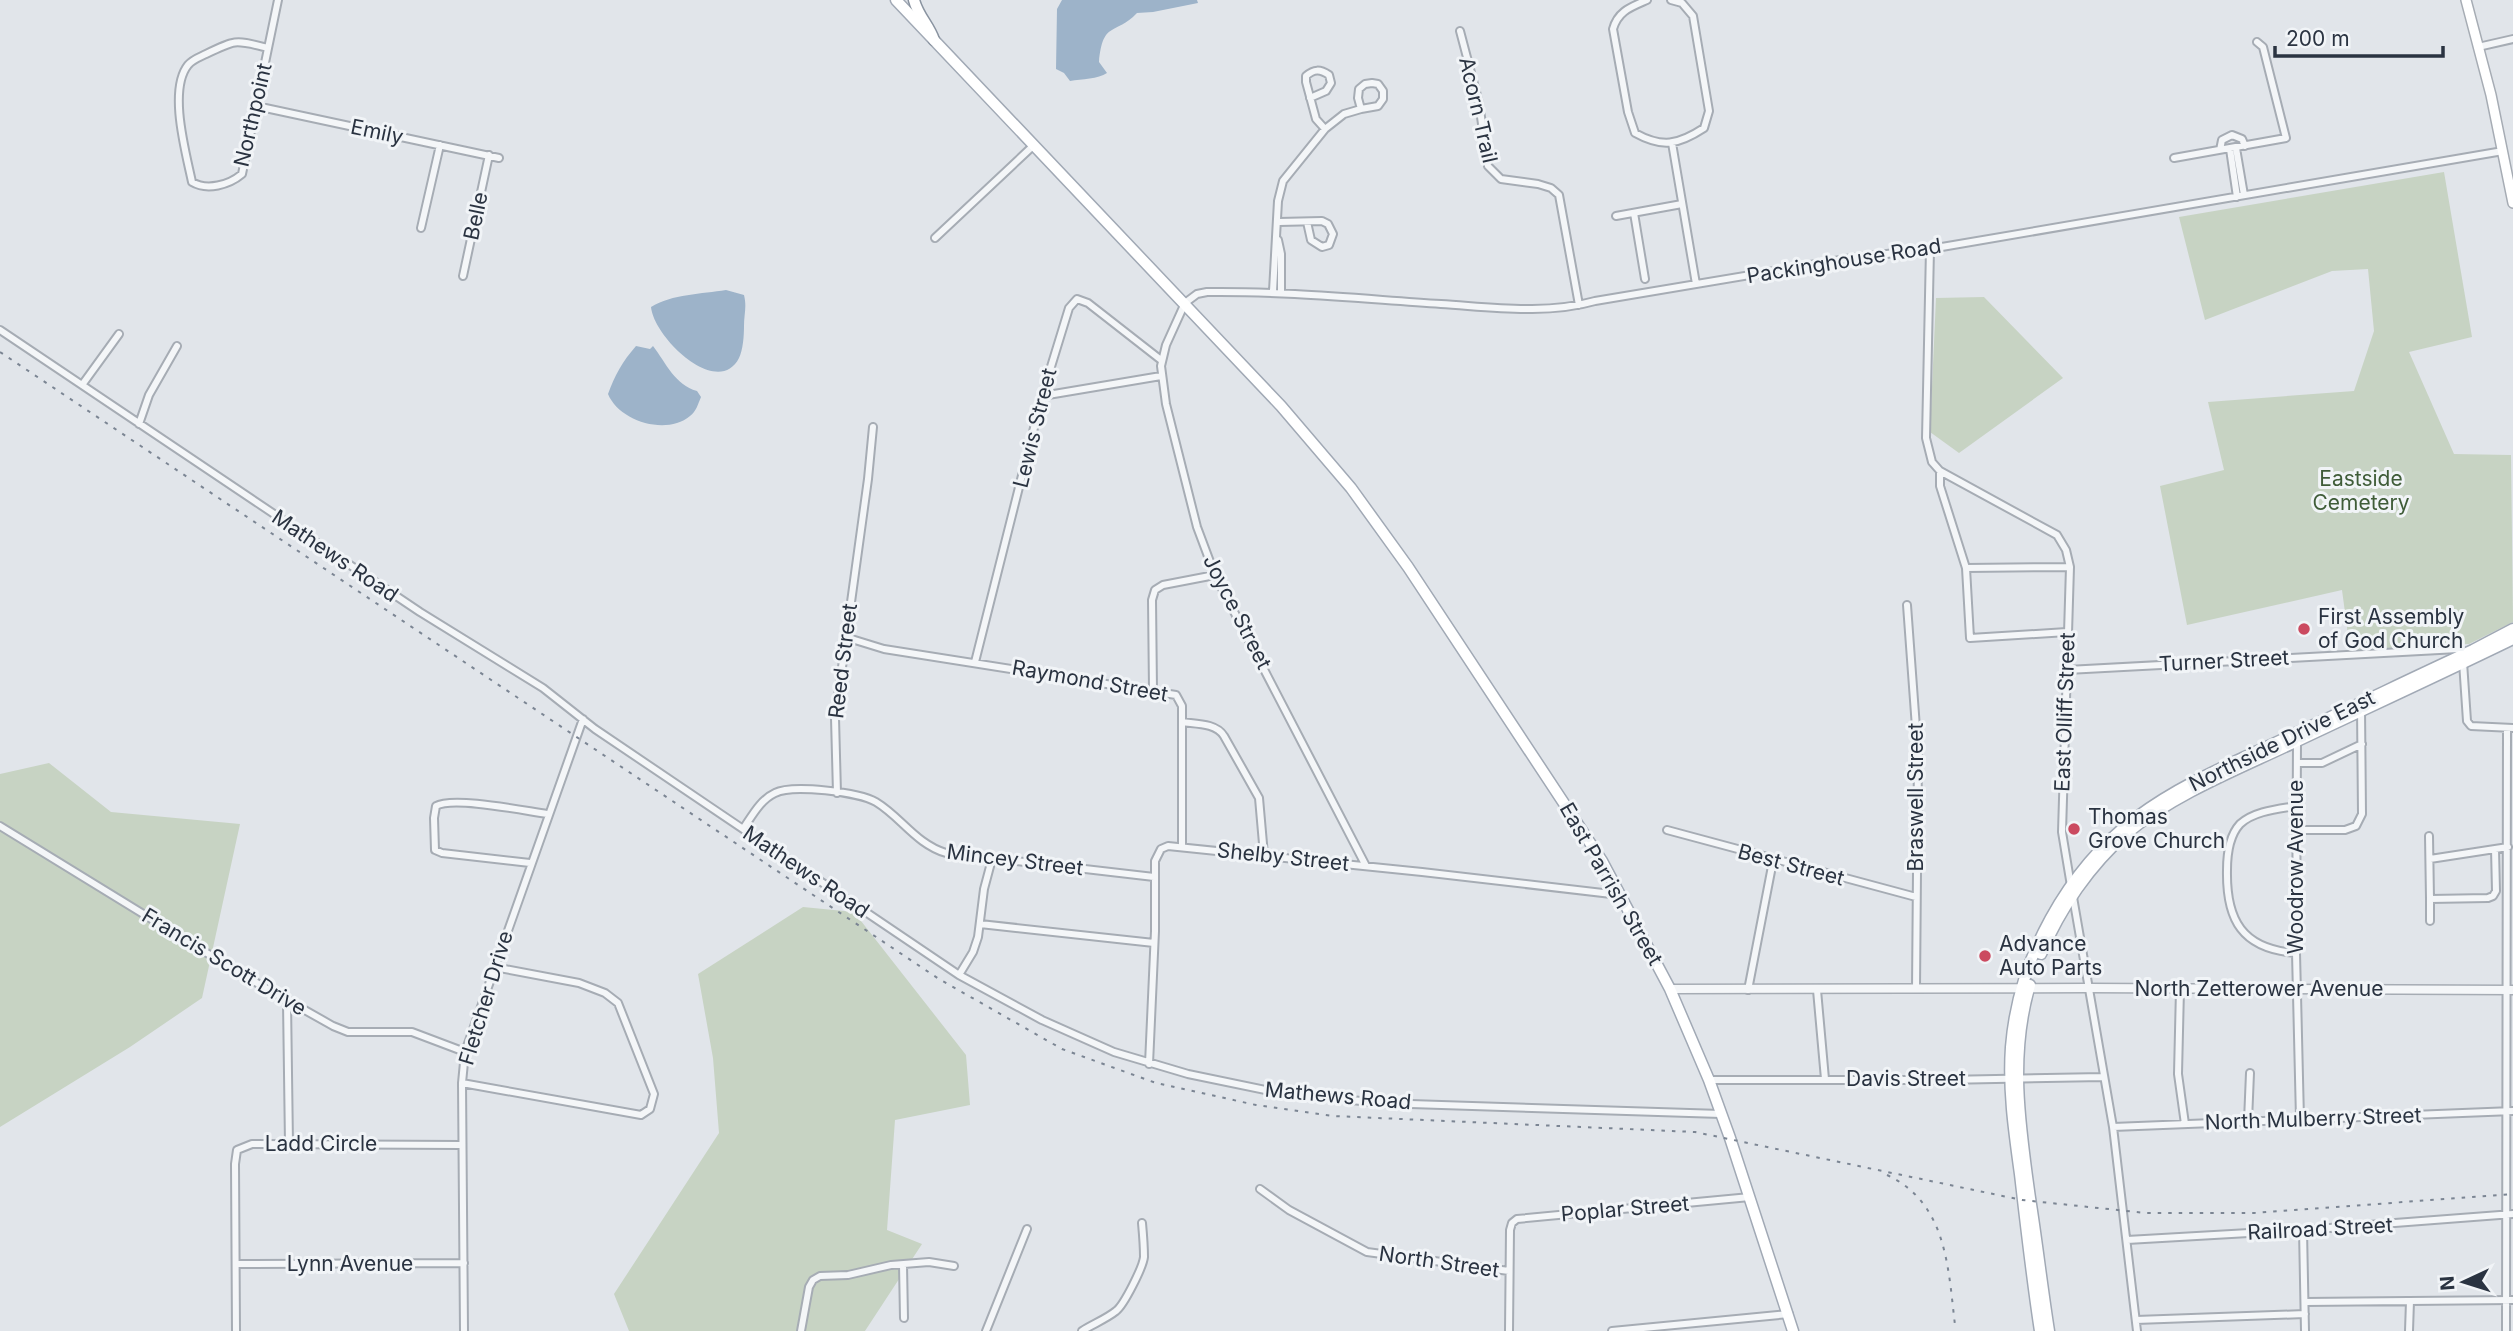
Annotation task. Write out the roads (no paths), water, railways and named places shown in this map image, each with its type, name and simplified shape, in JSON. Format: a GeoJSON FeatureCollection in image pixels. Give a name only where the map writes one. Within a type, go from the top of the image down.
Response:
{"type":"FeatureCollection","features":[{"type":"Feature","properties":{"kind":"main road"},"geometry":{"type":"LineString","coordinates":[[896,0],[934,40]]}},
{"type":"Feature","properties":{"kind":"main road"},"geometry":{"type":"LineString","coordinates":[[914,0],[917,11],[930,28],[934,40]]}},
{"type":"Feature","properties":{"kind":"main road"},"geometry":{"type":"LineString","coordinates":[[2466,0],[2513,204]]}},
{"type":"Feature","properties":{"kind":"main road","name":"East Parrish Street"},"geometry":{"type":"LineString","coordinates":[[934,40],[1281,406],[1344,481],[1406,564],[1490,689],[1578,823],[1621,895],[1670,989],[1709,1080],[1793,1331]]}},
{"type":"Feature","properties":{"kind":"main road","name":"Northside Drive East"},"geometry":{"type":"LineString","coordinates":[[2040,1331],[2015,1138],[2014,1079],[2026,988],[2072,890],[2119,832],[2159,803],[2208,774],[2361,707],[2463,658],[2513,629]]}},
{"type":"Feature","properties":{"kind":"main road","name":"Northside Drive East"},"geometry":{"type":"LineString","coordinates":[[2463,658],[2513,639]]}},
{"type":"Feature","properties":{"kind":"main road","name":"Northside Drive East"},"geometry":{"type":"LineString","coordinates":[[2072,890],[2125,835],[2169,804],[2361,707]]}},
{"type":"Feature","properties":{"kind":"main road","name":"Northside Drive East"},"geometry":{"type":"LineString","coordinates":[[2014,1079],[2049,1331]]}},
{"type":"Feature","properties":{"kind":"street","name":"Northpoint"},"geometry":{"type":"LineString","coordinates":[[268,48],[240,41],[231,42],[194,59],[186,66],[178,106],[179,125],[192,182],[204,187],[234,181],[242,174],[278,0]]}},
{"type":"Feature","properties":{"kind":"street"},"geometry":{"type":"LineString","coordinates":[[1647,0],[1625,10],[1615,21],[1614,29],[1628,112],[1634,133],[1653,143],[1672,143],[1692,136],[1704,128],[1709,111],[1693,16],[1682,4],[1671,0]]}},
{"type":"Feature","properties":{"kind":"street","name":"Acorn Trail"},"geometry":{"type":"LineString","coordinates":[[1460,31],[1479,103],[1488,166],[1501,179],[1538,184],[1551,188],[1559,195],[1579,305]]}},
{"type":"Feature","properties":{"kind":"street"},"geometry":{"type":"LineString","coordinates":[[2478,47],[2513,38]]}},
{"type":"Feature","properties":{"kind":"street"},"geometry":{"type":"LineString","coordinates":[[2174,158],[2286,138],[2263,47],[2258,42]]}},
{"type":"Feature","properties":{"kind":"street"},"geometry":{"type":"LineString","coordinates":[[1310,98],[1326,90],[1331,83],[1329,75],[1323,71],[1317,70],[1306,76],[1307,91],[1315,119],[1325,129]]}},
{"type":"Feature","properties":{"kind":"street"},"geometry":{"type":"LineString","coordinates":[[1277,292],[1274,253],[1278,238],[1279,201],[1283,181],[1325,129],[1344,114],[1378,106],[1383,99],[1383,91],[1378,84],[1365,84],[1359,89],[1361,109]]}},
{"type":"Feature","properties":{"kind":"street","name":"Emily"},"geometry":{"type":"LineString","coordinates":[[256,106],[499,158]]}},
{"type":"Feature","properties":{"kind":"street"},"geometry":{"type":"LineString","coordinates":[[2220,150],[2222,140],[2229,135],[2239,137],[2245,146]]}},
{"type":"Feature","properties":{"kind":"street"},"geometry":{"type":"LineString","coordinates":[[1672,143],[1696,284]]}},
{"type":"Feature","properties":{"kind":"street"},"geometry":{"type":"LineString","coordinates":[[421,228],[440,145]]}},
{"type":"Feature","properties":{"kind":"street"},"geometry":{"type":"LineString","coordinates":[[936,238],[1034,145]]}},
{"type":"Feature","properties":{"kind":"street"},"geometry":{"type":"LineString","coordinates":[[2233,148],[2241,196]]}},
{"type":"Feature","properties":{"kind":"street","name":"Packinghouse Road"},"geometry":{"type":"LineString","coordinates":[[1185,303],[1197,294],[1207,292],[1277,292],[1519,308],[1579,305],[1852,258],[1930,249],[2502,152]]}},
{"type":"Feature","properties":{"kind":"street","name":"Belle"},"geometry":{"type":"LineString","coordinates":[[463,276],[489,155]]}},
{"type":"Feature","properties":{"kind":"street"},"geometry":{"type":"LineString","coordinates":[[1616,216],[1682,204]]}},
{"type":"Feature","properties":{"kind":"street"},"geometry":{"type":"LineString","coordinates":[[1634,213],[1646,279]]}},
{"type":"Feature","properties":{"kind":"street"},"geometry":{"type":"LineString","coordinates":[[1279,222],[1322,221],[1331,227],[1333,234],[1329,245],[1322,247],[1311,240],[1307,222]]}},
{"type":"Feature","properties":{"kind":"street"},"geometry":{"type":"LineString","coordinates":[[1930,249],[1926,438],[1932,462],[1940,471],[1940,486],[1966,568],[1970,638],[2067,632]]}},
{"type":"Feature","properties":{"kind":"street","name":"Lewis Street"},"geometry":{"type":"LineString","coordinates":[[975,662],[1042,396],[1069,308],[1077,299],[1088,303],[1161,360]]}},
{"type":"Feature","properties":{"kind":"street","name":"Joyce Street"},"geometry":{"type":"LineString","coordinates":[[1185,303],[1161,360],[1161,376],[1197,527],[1215,575],[1366,866]]}},
{"type":"Feature","properties":{"kind":"street","name":"Mathews Road"},"geometry":{"type":"LineString","coordinates":[[0,330],[420,612],[543,688],[583,719],[959,975],[1003,1001],[1083,1040],[1149,1064],[1250,1088],[1339,1100],[1721,1114]]}},
{"type":"Feature","properties":{"kind":"street"},"geometry":{"type":"LineString","coordinates":[[82,385],[119,334]]}},
{"type":"Feature","properties":{"kind":"street"},"geometry":{"type":"LineString","coordinates":[[139,424],[149,396],[177,346]]}},
{"type":"Feature","properties":{"kind":"street"},"geometry":{"type":"LineString","coordinates":[[1042,396],[1161,376]]}},
{"type":"Feature","properties":{"kind":"street","name":"Reed Street"},"geometry":{"type":"LineString","coordinates":[[837,793],[835,718],[873,428]]}},
{"type":"Feature","properties":{"kind":"street","name":"East Olliff Street"},"geometry":{"type":"LineString","coordinates":[[1940,471],[2057,534],[2066,550],[2070,567],[2062,832],[2113,1127],[2137,1331]]}},
{"type":"Feature","properties":{"kind":"street"},"geometry":{"type":"LineString","coordinates":[[1966,568],[2070,567]]}},
{"type":"Feature","properties":{"kind":"street"},"geometry":{"type":"LineString","coordinates":[[1153,690],[1152,600],[1155,590],[1163,585],[1215,575]]}},
{"type":"Feature","properties":{"kind":"street","name":"Braswell Street"},"geometry":{"type":"LineString","coordinates":[[1907,605],[1918,755],[1916,989]]}},
{"type":"Feature","properties":{"kind":"street","name":"Raymond Street"},"geometry":{"type":"LineString","coordinates":[[845,637],[884,649],[1153,690],[1179,697],[1182,722],[1220,729],[1259,798],[1264,855]]}},
{"type":"Feature","properties":{"kind":"street","name":"Turner Street"},"geometry":{"type":"LineString","coordinates":[[2067,670],[2458,649],[2463,658]]}},
{"type":"Feature","properties":{"kind":"street"},"geometry":{"type":"LineString","coordinates":[[2463,658],[2467,721],[2471,726],[2510,728],[2510,1300],[2506,1331]]}},
{"type":"Feature","properties":{"kind":"street"},"geometry":{"type":"LineString","coordinates":[[2296,830],[2345,830],[2356,825],[2362,814],[2361,707]]}},
{"type":"Feature","properties":{"kind":"street","name":"Fletcher Drive"},"geometry":{"type":"LineString","coordinates":[[464,1331],[462,1083],[465,1052],[547,814],[583,719]]}},
{"type":"Feature","properties":{"kind":"street"},"geometry":{"type":"LineString","coordinates":[[1149,1064],[1155,861],[1161,849],[1182,846],[1182,722]]}},
{"type":"Feature","properties":{"kind":"street","name":"Woodrow Avenue"},"geometry":{"type":"LineString","coordinates":[[2297,741],[2296,990],[2300,1119]]}},
{"type":"Feature","properties":{"kind":"street"},"geometry":{"type":"LineString","coordinates":[[2297,763],[2322,763],[2362,744]]}},
{"type":"Feature","properties":{"kind":"street","name":"Mincey Street"},"geometry":{"type":"LineString","coordinates":[[743,829],[760,804],[778,791],[797,789],[837,793],[875,802],[936,850],[955,855],[1154,877]]}},
{"type":"Feature","properties":{"kind":"street"},"geometry":{"type":"LineString","coordinates":[[530,863],[435,850],[436,806],[460,802],[547,814]]}},
{"type":"Feature","properties":{"kind":"street"},"geometry":{"type":"LineString","coordinates":[[2296,806],[2249,818],[2239,826],[2228,846],[2227,873],[2228,898],[2232,916],[2239,927],[2268,948],[2296,953]]}},
{"type":"Feature","properties":{"kind":"street","name":"Francis Scott Drive"},"geometry":{"type":"LineString","coordinates":[[0,826],[288,1002],[341,1030],[365,1033],[412,1032],[465,1052]]}},
{"type":"Feature","properties":{"kind":"street","name":"Best Street"},"geometry":{"type":"LineString","coordinates":[[1667,830],[1773,861],[1916,897]]}},
{"type":"Feature","properties":{"kind":"street"},"geometry":{"type":"LineString","coordinates":[[2429,836],[2430,921]]}},
{"type":"Feature","properties":{"kind":"street","name":"Shelby Street"},"geometry":{"type":"LineString","coordinates":[[1182,846],[1621,895]]}},
{"type":"Feature","properties":{"kind":"street"},"geometry":{"type":"LineString","coordinates":[[2430,859],[2508,847]]}},
{"type":"Feature","properties":{"kind":"street"},"geometry":{"type":"LineString","coordinates":[[2430,899],[2493,896],[2496,891],[2495,849]]}},
{"type":"Feature","properties":{"kind":"street"},"geometry":{"type":"LineString","coordinates":[[959,975],[973,952],[992,859]]}},
{"type":"Feature","properties":{"kind":"street"},"geometry":{"type":"LineString","coordinates":[[1748,990],[1773,861]]}},
{"type":"Feature","properties":{"kind":"street"},"geometry":{"type":"LineString","coordinates":[[980,924],[1154,943]]}},
{"type":"Feature","properties":{"kind":"street"},"geometry":{"type":"LineString","coordinates":[[462,1083],[641,1115],[650,1109],[654,1094],[618,1003],[605,993],[579,983],[494,967]]}},
{"type":"Feature","properties":{"kind":"street","name":"North Zetterower Avenue"},"geometry":{"type":"LineString","coordinates":[[1670,989],[2510,990]]}},
{"type":"Feature","properties":{"kind":"street"},"geometry":{"type":"LineString","coordinates":[[1817,989],[1825,1079]]}},
{"type":"Feature","properties":{"kind":"street"},"geometry":{"type":"LineString","coordinates":[[2180,989],[2178,1074],[2185,1124]]}},
{"type":"Feature","properties":{"kind":"street"},"geometry":{"type":"LineString","coordinates":[[288,1002],[289,1144]]}},
{"type":"Feature","properties":{"kind":"street"},"geometry":{"type":"LineString","coordinates":[[2248,1121],[2250,1073]]}},
{"type":"Feature","properties":{"kind":"street","name":"Davis Street"},"geometry":{"type":"LineString","coordinates":[[1709,1080],[2103,1076]]}},
{"type":"Feature","properties":{"kind":"street","name":"North Mulberry Street"},"geometry":{"type":"LineString","coordinates":[[2113,1127],[2511,1112]]}},
{"type":"Feature","properties":{"kind":"street","name":"Ladd Circle"},"geometry":{"type":"LineString","coordinates":[[236,1331],[237,1150],[252,1144],[462,1145]]}},
{"type":"Feature","properties":{"kind":"street","name":"North Street"},"geometry":{"type":"LineString","coordinates":[[1260,1189],[1289,1210],[1367,1252],[1510,1271]]}},
{"type":"Feature","properties":{"kind":"street","name":"Poplar Street"},"geometry":{"type":"LineString","coordinates":[[1510,1271],[1510,1234],[1512,1223],[1517,1219],[1750,1197]]}},
{"type":"Feature","properties":{"kind":"street","name":"Railroad Street"},"geometry":{"type":"LineString","coordinates":[[2127,1240],[2510,1215]]}},
{"type":"Feature","properties":{"kind":"street"},"geometry":{"type":"LineString","coordinates":[[1082,1331],[1116,1311],[1122,1304],[1144,1257],[1142,1223]]}},
{"type":"Feature","properties":{"kind":"street"},"geometry":{"type":"LineString","coordinates":[[986,1331],[1027,1229]]}},
{"type":"Feature","properties":{"kind":"street"},"geometry":{"type":"LineString","coordinates":[[2304,1230],[2305,1331]]}},
{"type":"Feature","properties":{"kind":"street"},"geometry":{"type":"LineString","coordinates":[[801,1331],[807,1295],[813,1280],[820,1276],[848,1275],[929,1262],[954,1266]]}},
{"type":"Feature","properties":{"kind":"street","name":"Lynn Avenue"},"geometry":{"type":"LineString","coordinates":[[236,1264],[464,1263]]}},
{"type":"Feature","properties":{"kind":"street"},"geometry":{"type":"LineString","coordinates":[[903,1265],[904,1318]]}},
{"type":"Feature","properties":{"kind":"street"},"geometry":{"type":"LineString","coordinates":[[1508,1331],[1510,1271]]}},
{"type":"Feature","properties":{"kind":"street"},"geometry":{"type":"LineString","coordinates":[[2305,1302],[2510,1300]]}},
{"type":"Feature","properties":{"kind":"street"},"geometry":{"type":"LineString","coordinates":[[2409,1331],[2410,1301]]}},
{"type":"Feature","properties":{"kind":"street"},"geometry":{"type":"LineString","coordinates":[[1612,1331],[1688,1327],[1789,1314]]}},
{"type":"Feature","properties":{"kind":"street"},"geometry":{"type":"LineString","coordinates":[[2136,1320],[2305,1314]]}},
{"type":"Feature","properties":{"kind":"water"},"geometry":{"type":"Polygon","coordinates":[[[1062,0],[1197,0],[1198,3],[1137,13],[1111,30],[1104,40],[1099,62],[1107,73],[1095,78],[1070,81],[1064,73],[1056,69],[1057,9],[1062,0]]]}},
{"type":"Feature","properties":{"kind":"water"},"geometry":{"type":"Polygon","coordinates":[[[726,290],[744,295],[743,343],[739,358],[729,369],[717,372],[688,360],[675,348],[663,334],[651,307],[678,297],[726,290]]]}},
{"type":"Feature","properties":{"kind":"water"},"geometry":{"type":"Polygon","coordinates":[[[636,346],[650,349],[653,346],[677,379],[697,391],[701,397],[690,416],[669,425],[656,425],[632,418],[614,404],[608,394],[623,363],[636,346]]]}},
{"type":"Feature","properties":{"kind":"railway"},"geometry":{"type":"LineString","coordinates":[[0,352],[939,979],[1062,1049],[1156,1083],[1256,1105],[1333,1116],[1695,1132],[2022,1200],[2146,1213],[2254,1213],[2513,1194]]}},
{"type":"Feature","properties":{"kind":"railway"},"geometry":{"type":"LineString","coordinates":[[1887,1175],[1907,1187],[1922,1202],[1933,1219],[1946,1259],[1955,1325]]}},
{"type":"Feature","properties":{"kind":"place","name":"First Assembly of God Church"},"geometry":{"type":"Point","coordinates":[2304,629]}},
{"type":"Feature","properties":{"kind":"place","name":"Thomas Grove Church"},"geometry":{"type":"Point","coordinates":[2074,829]}},
{"type":"Feature","properties":{"kind":"place","name":"Advance Auto Parts"},"geometry":{"type":"Point","coordinates":[1985,956]}},
{"type":"Feature","properties":{"kind":"park label","name":"Eastside Cemetery"},"geometry":{"type":"Point","coordinates":[2361,491]}}]}
